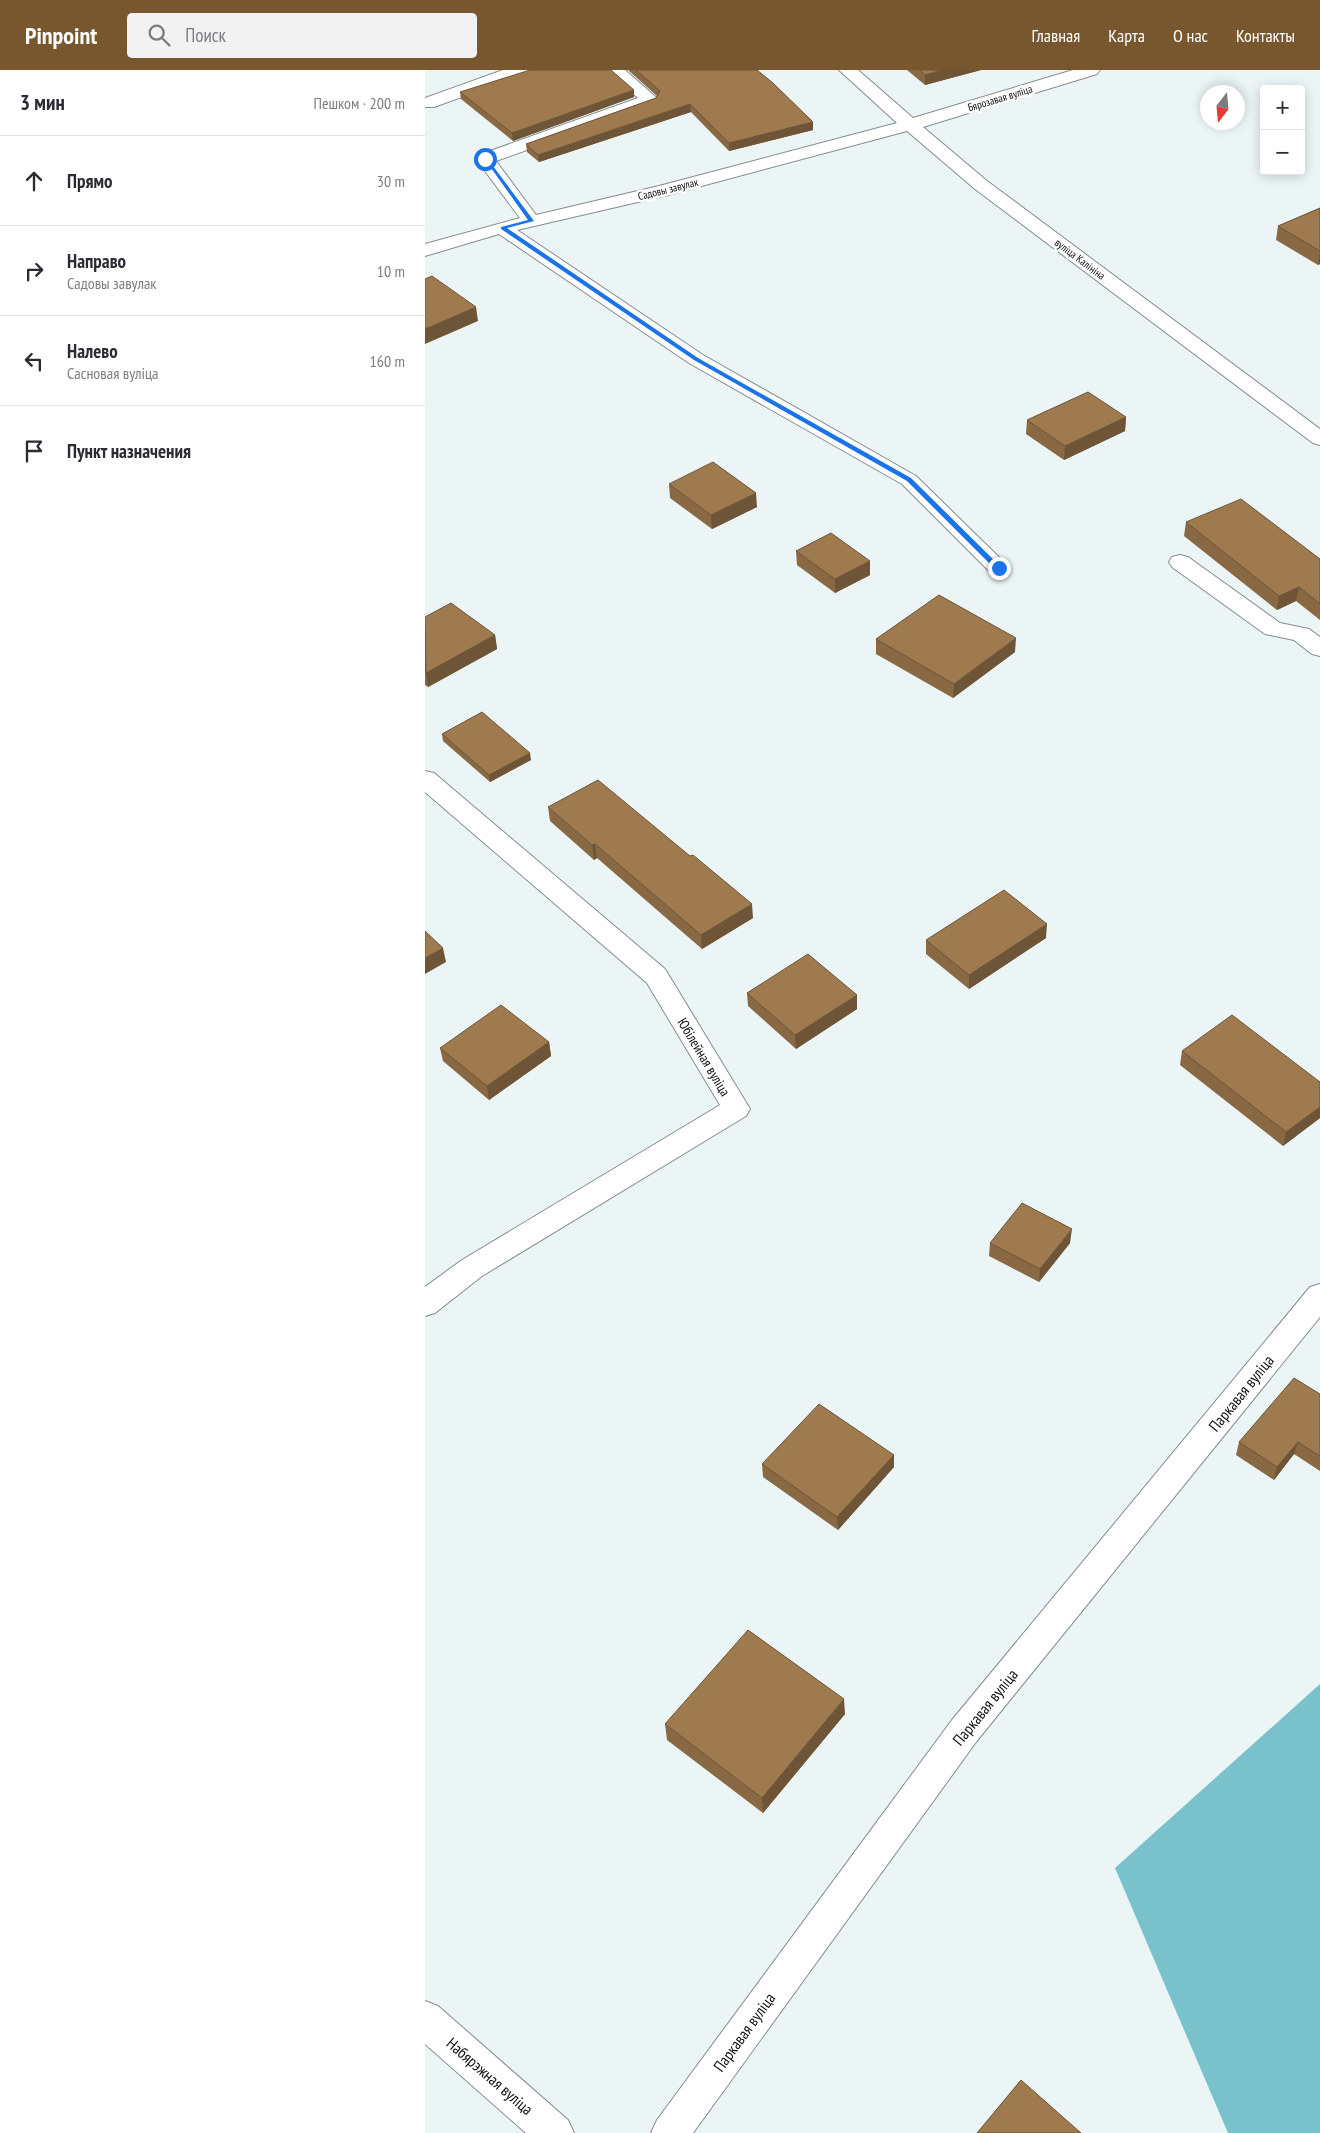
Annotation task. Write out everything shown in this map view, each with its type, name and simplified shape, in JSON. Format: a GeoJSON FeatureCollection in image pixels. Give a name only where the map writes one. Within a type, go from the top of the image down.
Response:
{"type":"FeatureCollection","features":[{"type":"Feature","properties":{"kind":"street"},"geometry":{"type":"LineString","coordinates":[[428,103],[519,70]]}},
{"type":"Feature","properties":{"kind":"street"},"geometry":{"type":"LineString","coordinates":[[531,221],[485,159],[651,100],[615,70]]}},
{"type":"Feature","properties":{"kind":"street","name":"вуліца Калініна"},"geometry":{"type":"LineString","coordinates":[[849,70],[910,126],[981,185],[1320,439]]}},
{"type":"Feature","properties":{"kind":"street","name":"Бярозавая вуліца"},"geometry":{"type":"LineString","coordinates":[[910,126],[1091,70]]}},
{"type":"Feature","properties":{"kind":"street","name":"Садовы завулак"},"geometry":{"type":"LineString","coordinates":[[425,250],[503,228],[662,191],[910,126]]}},
{"type":"Feature","properties":{"kind":"street"},"geometry":{"type":"LineString","coordinates":[[503,228],[696,359],[909,480],[999,568]]}},
{"type":"Feature","properties":{"kind":"street"},"geometry":{"type":"LineString","coordinates":[[1180,562],[1273,629],[1301,634],[1320,649]]}},
{"type":"Feature","properties":{"kind":"street","name":"Юбілейная вуліца"},"geometry":{"type":"LineString","coordinates":[[425,779],[656,976],[736,1109],[472,1268],[425,1304]]}},
{"type":"Feature","properties":{"kind":"street","name":"Паркавая вуліца"},"geometry":{"type":"LineString","coordinates":[[670,2133],[964,1731],[1320,1296]]}},
{"type":"Feature","properties":{"kind":"street","name":"Набярэжная вуліца"},"geometry":{"type":"LineString","coordinates":[[425,2019],[555,2133]]}},
{"type":"Feature","properties":{"kind":"shaded area"},"geometry":{"type":"Polygon","coordinates":[[[1320,1684],[1320,2133],[1228,2133],[1115,1868],[1320,1684]]]}},
{"type":"Feature","properties":{"kind":"building"},"geometry":{"type":"Polygon","coordinates":[[[530,70],[611,70],[634,90],[512,133],[460,92],[530,70]]]}},
{"type":"Feature","properties":{"kind":"building"},"geometry":{"type":"Polygon","coordinates":[[[636,70],[757,70],[813,122],[729,143],[690,104],[538,155],[526,144],[656,98],[660,91],[636,70]]]}},
{"type":"Feature","properties":{"kind":"building"},"geometry":{"type":"Polygon","coordinates":[[[919,70],[942,70],[925,75],[919,70]]]}},
{"type":"Feature","properties":{"kind":"building"},"geometry":{"type":"Polygon","coordinates":[[[1320,208],[1320,251],[1278,226],[1320,208]]]}},
{"type":"Feature","properties":{"kind":"building"},"geometry":{"type":"Polygon","coordinates":[[[432,276],[476,307],[425,329],[425,279],[432,276]]]}},
{"type":"Feature","properties":{"kind":"building"},"geometry":{"type":"Polygon","coordinates":[[[1088,392],[1126,417],[1065,446],[1027,420],[1088,392]]]}},
{"type":"Feature","properties":{"kind":"building"},"geometry":{"type":"Polygon","coordinates":[[[713,462],[756,493],[711,515],[669,484],[713,462]]]}},
{"type":"Feature","properties":{"kind":"building"},"geometry":{"type":"Polygon","coordinates":[[[1241,499],[1320,559],[1320,604],[1299,587],[1279,596],[1186,522],[1241,499]]]}},
{"type":"Feature","properties":{"kind":"building"},"geometry":{"type":"Polygon","coordinates":[[[831,533],[870,561],[835,579],[796,551],[831,533]]]}},
{"type":"Feature","properties":{"kind":"building"},"geometry":{"type":"Polygon","coordinates":[[[939,595],[1016,638],[954,684],[876,639],[939,595]]]}},
{"type":"Feature","properties":{"kind":"building"},"geometry":{"type":"Polygon","coordinates":[[[451,603],[495,635],[426,673],[425,617],[451,603]]]}},
{"type":"Feature","properties":{"kind":"building"},"geometry":{"type":"Polygon","coordinates":[[[482,712],[530,753],[489,775],[442,734],[482,712]]]}},
{"type":"Feature","properties":{"kind":"building"},"geometry":{"type":"Polygon","coordinates":[[[598,780],[752,904],[701,935],[595,844],[592,845],[548,807],[598,780]]]}},
{"type":"Feature","properties":{"kind":"building"},"geometry":{"type":"Polygon","coordinates":[[[1004,890],[1047,924],[969,975],[926,940],[1004,890]]]}},
{"type":"Feature","properties":{"kind":"building"},"geometry":{"type":"Polygon","coordinates":[[[425,931],[443,948],[425,958],[425,931]]]}},
{"type":"Feature","properties":{"kind":"building"},"geometry":{"type":"Polygon","coordinates":[[[808,954],[857,995],[795,1035],[747,993],[808,954]]]}},
{"type":"Feature","properties":{"kind":"building"},"geometry":{"type":"Polygon","coordinates":[[[501,1005],[549,1042],[487,1086],[440,1048],[501,1005]]]}},
{"type":"Feature","properties":{"kind":"building"},"geometry":{"type":"Polygon","coordinates":[[[1232,1015],[1320,1082],[1320,1107],[1286,1132],[1182,1051],[1232,1015]]]}},
{"type":"Feature","properties":{"kind":"building"},"geometry":{"type":"Polygon","coordinates":[[[1022,1203],[1072,1229],[1040,1269],[990,1243],[1022,1203]]]}},
{"type":"Feature","properties":{"kind":"building"},"geometry":{"type":"Polygon","coordinates":[[[1294,1378],[1320,1394],[1320,1456],[1298,1442],[1277,1467],[1239,1442],[1294,1378]]]}},
{"type":"Feature","properties":{"kind":"building"},"geometry":{"type":"Polygon","coordinates":[[[819,1404],[894,1455],[837,1517],[762,1464],[819,1404]]]}},
{"type":"Feature","properties":{"kind":"building"},"geometry":{"type":"Polygon","coordinates":[[[748,1630],[844,1699],[762,1798],[665,1724],[748,1630]]]}},
{"type":"Feature","properties":{"kind":"building"},"geometry":{"type":"Polygon","coordinates":[[[1021,2080],[1081,2133],[977,2133],[1021,2080]]]}},
{"type":"Feature","properties":{"kind":"route"},"geometry":{"type":"LineString","coordinates":[[485,159],[531,221],[503,228],[696,359],[909,480],[999,568]]}}]}
